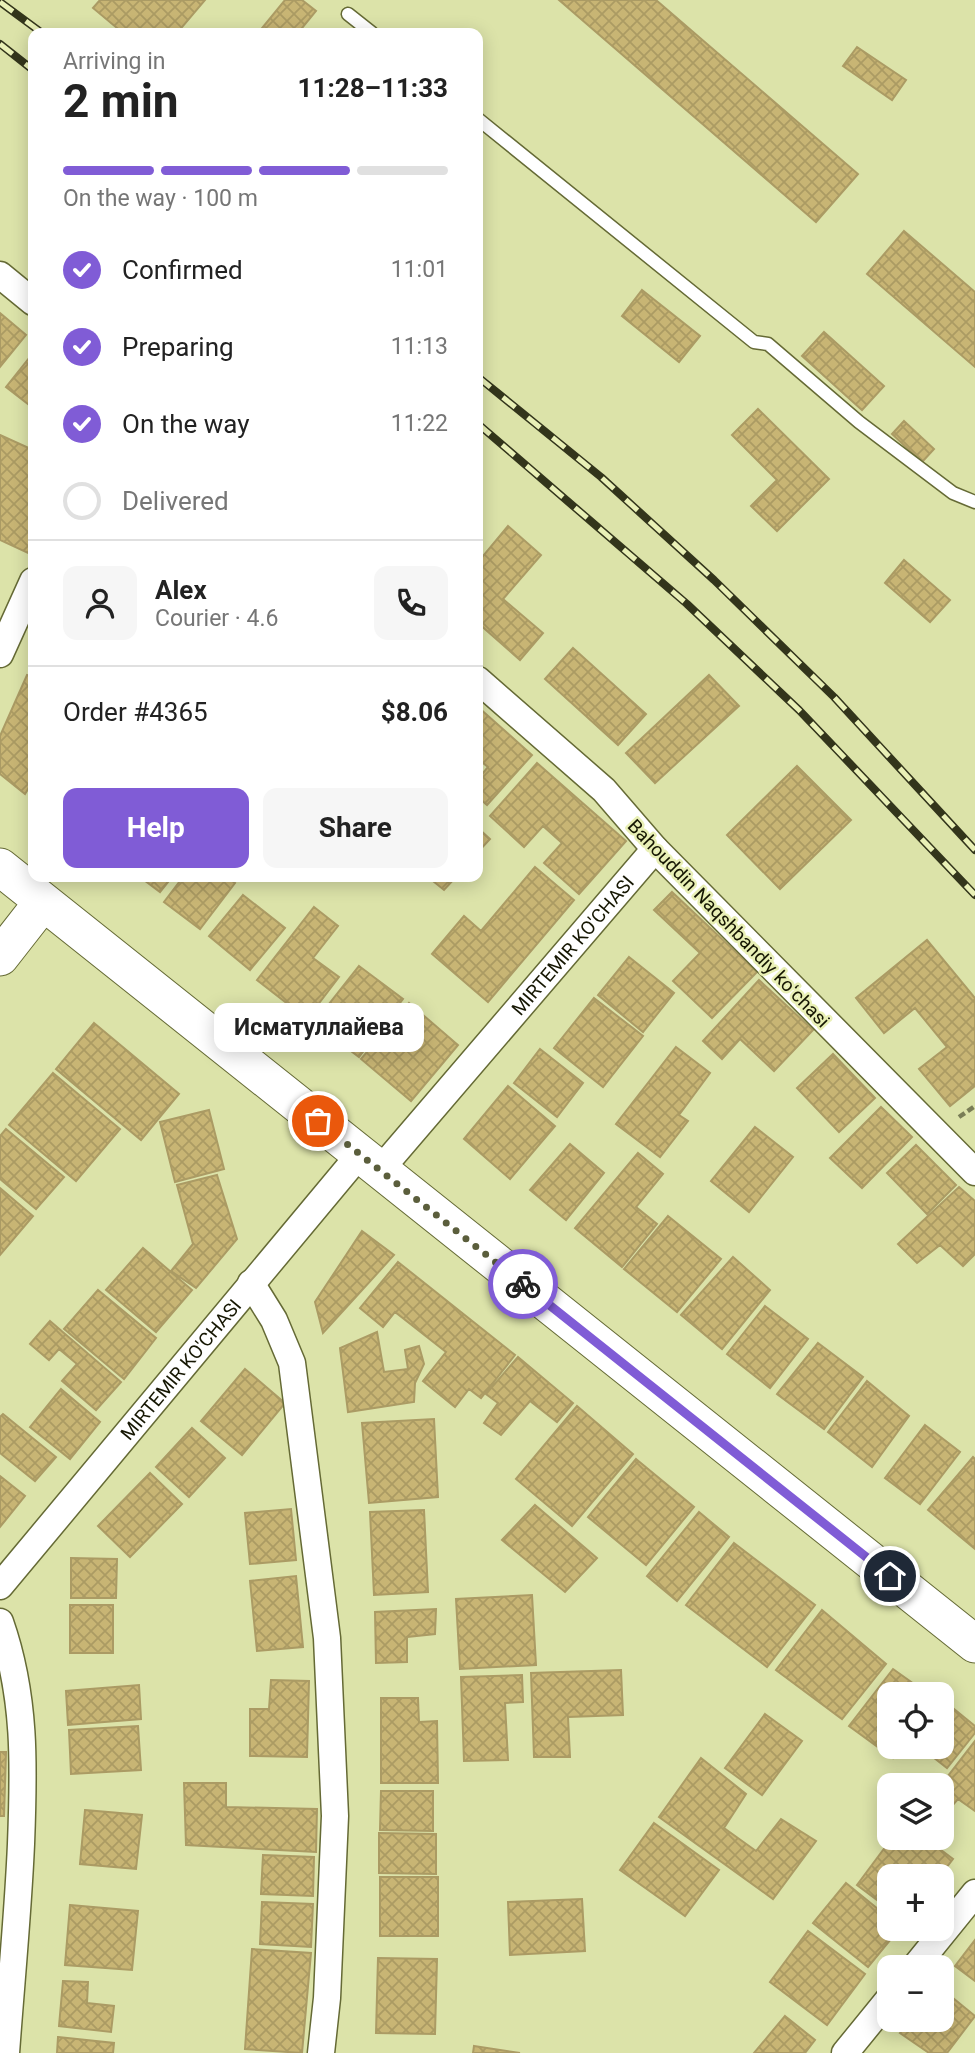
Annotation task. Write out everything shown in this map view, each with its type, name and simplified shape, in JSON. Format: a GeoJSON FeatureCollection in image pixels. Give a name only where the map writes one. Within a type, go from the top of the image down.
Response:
{"type":"FeatureCollection","features":[{"type":"Feature","properties":{"kind":"street"},"geometry":{"type":"LineString","coordinates":[[0,275],[28,298]]}},
{"type":"Feature","properties":{"kind":"street"},"geometry":{"type":"LineString","coordinates":[[0,654],[28,592]]}},
{"type":"Feature","properties":{"kind":"street","name":"Bahouddin Naqshbandiy koʻchasi"},"geometry":{"type":"LineString","coordinates":[[483,684],[604,790],[654,849],[975,1172]]}},
{"type":"Feature","properties":{"kind":"street","name":"MIRTEMIR KO'CHASI"},"geometry":{"type":"LineString","coordinates":[[0,1586],[251,1283],[370,1162],[654,849]]}},
{"type":"Feature","properties":{"kind":"street"},"geometry":{"type":"LineString","coordinates":[[0,867],[975,1644]]}},
{"type":"Feature","properties":{"kind":"street"},"geometry":{"type":"LineString","coordinates":[[0,957],[43,902]]}},
{"type":"Feature","properties":{"kind":"street"},"geometry":{"type":"LineString","coordinates":[[251,1283],[274,1320],[292,1363],[327,1637],[335,1816],[327,1998],[321,2053]]}},
{"type":"Feature","properties":{"kind":"street"},"geometry":{"type":"LineString","coordinates":[[0,1622],[11,1654],[22,1713],[24,1774],[19,1895],[6,2053]]}},
{"type":"Feature","properties":{"kind":"street"},"geometry":{"type":"LineString","coordinates":[[925,1955],[975,1893]]}},
{"type":"Feature","properties":{"kind":"street"},"geometry":{"type":"LineString","coordinates":[[845,2053],[877,2014]]}},
{"type":"Feature","properties":{"kind":"lane"},"geometry":{"type":"LineString","coordinates":[[348,14],[366,28]]}},
{"type":"Feature","properties":{"kind":"lane"},"geometry":{"type":"LineString","coordinates":[[483,123],[754,342],[768,344],[859,422],[953,493],[975,502]]}},
{"type":"Feature","properties":{"kind":"building"},"geometry":{"type":"Polygon","coordinates":[[[100,0],[205,0],[181,28],[117,28],[93,8],[100,0]]]}},
{"type":"Feature","properties":{"kind":"building"},"geometry":{"type":"Polygon","coordinates":[[[285,0],[302,0],[316,11],[302,28],[262,28],[285,0]]]}},
{"type":"Feature","properties":{"kind":"building"},"geometry":{"type":"Polygon","coordinates":[[[559,0],[656,0],[858,174],[816,222],[559,0]]]}},
{"type":"Feature","properties":{"kind":"building"},"geometry":{"type":"Polygon","coordinates":[[[857,47],[906,80],[892,100],[843,66],[857,47]]]}},
{"type":"Feature","properties":{"kind":"building"},"geometry":{"type":"Polygon","coordinates":[[[904,231],[975,292],[975,367],[867,274],[904,231]]]}},
{"type":"Feature","properties":{"kind":"building"},"geometry":{"type":"Polygon","coordinates":[[[642,290],[700,336],[679,362],[622,316],[642,290]]]}},
{"type":"Feature","properties":{"kind":"building"},"geometry":{"type":"Polygon","coordinates":[[[0,313],[26,335],[0,367],[0,313]]]}},
{"type":"Feature","properties":{"kind":"building"},"geometry":{"type":"Polygon","coordinates":[[[824,332],[884,386],[862,410],[802,356],[824,332]]]}},
{"type":"Feature","properties":{"kind":"building"},"geometry":{"type":"Polygon","coordinates":[[[28,359],[28,404],[6,387],[28,359]]]}},
{"type":"Feature","properties":{"kind":"building"},"geometry":{"type":"Polygon","coordinates":[[[758,409],[829,479],[777,531],[751,506],[777,480],[732,435],[758,409]]]}},
{"type":"Feature","properties":{"kind":"building"},"geometry":{"type":"Polygon","coordinates":[[[904,421],[934,449],[922,462],[892,434],[904,421]]]}},
{"type":"Feature","properties":{"kind":"building"},"geometry":{"type":"Polygon","coordinates":[[[0,435],[28,448],[28,553],[0,540],[0,435]]]}},
{"type":"Feature","properties":{"kind":"building"},"geometry":{"type":"Polygon","coordinates":[[[508,526],[541,555],[503,599],[543,633],[520,660],[483,627],[483,556],[508,526]]]}},
{"type":"Feature","properties":{"kind":"building"},"geometry":{"type":"Polygon","coordinates":[[[904,560],[950,600],[930,622],[885,583],[904,560]]]}},
{"type":"Feature","properties":{"kind":"building"},"geometry":{"type":"Polygon","coordinates":[[[573,648],[646,714],[618,745],[545,679],[573,648]]]}},
{"type":"Feature","properties":{"kind":"building"},"geometry":{"type":"Polygon","coordinates":[[[28,675],[28,789],[25,794],[0,774],[0,736],[28,675]]]}},
{"type":"Feature","properties":{"kind":"building"},"geometry":{"type":"Polygon","coordinates":[[[709,675],[739,706],[655,783],[626,753],[709,675]]]}},
{"type":"Feature","properties":{"kind":"building"},"geometry":{"type":"Polygon","coordinates":[[[483,711],[532,755],[487,805],[483,801],[483,773],[488,767],[483,763],[483,711]]]}},
{"type":"Feature","properties":{"kind":"building"},"geometry":{"type":"Polygon","coordinates":[[[537,763],[626,841],[579,894],[544,863],[562,843],[543,826],[524,847],[490,816],[537,763]]]}},
{"type":"Feature","properties":{"kind":"building"},"geometry":{"type":"Polygon","coordinates":[[[797,766],[851,820],[780,889],[727,835],[797,766]]]}},
{"type":"Feature","properties":{"kind":"building"},"geometry":{"type":"Polygon","coordinates":[[[483,833],[490,839],[483,847],[483,833]]]}},
{"type":"Feature","properties":{"kind":"building"},"geometry":{"type":"Polygon","coordinates":[[[535,867],[574,900],[488,1002],[432,954],[464,916],[481,931],[535,867]]]}},
{"type":"Feature","properties":{"kind":"building"},"geometry":{"type":"Polygon","coordinates":[[[147,882],[168,882],[160,892],[147,882]]]}},
{"type":"Feature","properties":{"kind":"building"},"geometry":{"type":"Polygon","coordinates":[[[179,882],[235,883],[200,929],[164,902],[179,882]]]}},
{"type":"Feature","properties":{"kind":"building"},"geometry":{"type":"Polygon","coordinates":[[[434,882],[451,882],[444,890],[434,882]]]}},
{"type":"Feature","properties":{"kind":"building"},"geometry":{"type":"Polygon","coordinates":[[[672,892],[757,972],[712,1018],[673,981],[700,953],[654,910],[672,892]]]}},
{"type":"Feature","properties":{"kind":"building"},"geometry":{"type":"Polygon","coordinates":[[[243,895],[285,928],[250,970],[209,936],[243,895]]]}},
{"type":"Feature","properties":{"kind":"building"},"geometry":{"type":"Polygon","coordinates":[[[314,907],[338,926],[313,958],[339,977],[307,1019],[257,980],[314,907]]]}},
{"type":"Feature","properties":{"kind":"building"},"geometry":{"type":"Polygon","coordinates":[[[927,940],[975,998],[975,1086],[950,1106],[919,1069],[947,1047],[915,1008],[884,1033],[856,998],[927,940]]]}},
{"type":"Feature","properties":{"kind":"building"},"geometry":{"type":"Polygon","coordinates":[[[629,957],[674,993],[643,1032],[598,995],[629,957]]]}},
{"type":"Feature","properties":{"kind":"building"},"geometry":{"type":"Polygon","coordinates":[[[359,966],[403,999],[359,1057],[314,1023],[359,966]]]}},
{"type":"Feature","properties":{"kind":"building"},"geometry":{"type":"Polygon","coordinates":[[[759,980],[813,1030],[774,1071],[740,1039],[722,1059],[703,1041],[759,980]]]}},
{"type":"Feature","properties":{"kind":"building"},"geometry":{"type":"Polygon","coordinates":[[[594,998],[643,1036],[603,1087],[554,1048],[594,998]]]}},
{"type":"Feature","properties":{"kind":"building"},"geometry":{"type":"Polygon","coordinates":[[[409,1003],[458,1045],[411,1101],[361,1059],[409,1003]]]}},
{"type":"Feature","properties":{"kind":"building"},"geometry":{"type":"Polygon","coordinates":[[[94,1023],[179,1094],[141,1140],[56,1069],[94,1023]]]}},
{"type":"Feature","properties":{"kind":"building"},"geometry":{"type":"Polygon","coordinates":[[[676,1047],[710,1073],[679,1115],[688,1121],[660,1157],[616,1124],[676,1047]]]}},
{"type":"Feature","properties":{"kind":"building"},"geometry":{"type":"Polygon","coordinates":[[[540,1049],[583,1083],[557,1117],[514,1083],[540,1049]]]}},
{"type":"Feature","properties":{"kind":"building"},"geometry":{"type":"Polygon","coordinates":[[[833,1054],[875,1098],[839,1132],[797,1088],[833,1054]]]}},
{"type":"Feature","properties":{"kind":"building"},"geometry":{"type":"Polygon","coordinates":[[[53,1073],[120,1129],[76,1181],[9,1125],[53,1073]]]}},
{"type":"Feature","properties":{"kind":"building"},"geometry":{"type":"Polygon","coordinates":[[[508,1086],[555,1126],[510,1179],[464,1139],[508,1086]]]}},
{"type":"Feature","properties":{"kind":"building"},"geometry":{"type":"Polygon","coordinates":[[[881,1107],[912,1137],[862,1188],[830,1158],[881,1107]]]}},
{"type":"Feature","properties":{"kind":"building"},"geometry":{"type":"Polygon","coordinates":[[[209,1110],[224,1169],[175,1182],[160,1122],[209,1110]]]}},
{"type":"Feature","properties":{"kind":"building"},"geometry":{"type":"Polygon","coordinates":[[[755,1127],[793,1157],[749,1212],[711,1181],[755,1127]]]}},
{"type":"Feature","properties":{"kind":"building"},"geometry":{"type":"Polygon","coordinates":[[[6,1129],[64,1177],[36,1209],[0,1179],[0,1136],[6,1129]]]}},
{"type":"Feature","properties":{"kind":"building"},"geometry":{"type":"Polygon","coordinates":[[[570,1144],[604,1173],[566,1220],[530,1190],[570,1144]]]}},
{"type":"Feature","properties":{"kind":"building"},"geometry":{"type":"Polygon","coordinates":[[[916,1145],[956,1185],[927,1214],[887,1173],[916,1145]]]}},
{"type":"Feature","properties":{"kind":"building"},"geometry":{"type":"Polygon","coordinates":[[[638,1153],[663,1174],[636,1207],[657,1224],[622,1267],[575,1228],[638,1153]]]}},
{"type":"Feature","properties":{"kind":"building"},"geometry":{"type":"Polygon","coordinates":[[[217,1175],[237,1239],[196,1288],[171,1271],[193,1244],[177,1185],[217,1175]]]}},
{"type":"Feature","properties":{"kind":"building"},"geometry":{"type":"Polygon","coordinates":[[[959,1187],[975,1201],[975,1254],[963,1266],[940,1245],[917,1263],[898,1244],[959,1187]]]}},
{"type":"Feature","properties":{"kind":"building"},"geometry":{"type":"Polygon","coordinates":[[[0,1188],[33,1216],[0,1255],[0,1188]]]}},
{"type":"Feature","properties":{"kind":"building"},"geometry":{"type":"Polygon","coordinates":[[[668,1216],[721,1259],[677,1312],[624,1269],[668,1216]]]}},
{"type":"Feature","properties":{"kind":"building"},"geometry":{"type":"Polygon","coordinates":[[[362,1231],[394,1255],[323,1333],[315,1302],[362,1231]]]}},
{"type":"Feature","properties":{"kind":"building"},"geometry":{"type":"Polygon","coordinates":[[[143,1248],[192,1290],[156,1332],[106,1290],[143,1248]]]}},
{"type":"Feature","properties":{"kind":"building"},"geometry":{"type":"Polygon","coordinates":[[[733,1257],[770,1290],[722,1349],[681,1315],[733,1257]]]}},
{"type":"Feature","properties":{"kind":"building"},"geometry":{"type":"Polygon","coordinates":[[[398,1262],[515,1355],[481,1398],[469,1389],[455,1407],[423,1381],[446,1352],[395,1312],[383,1327],[360,1308],[398,1262]]]}},
{"type":"Feature","properties":{"kind":"building"},"geometry":{"type":"Polygon","coordinates":[[[98,1290],[156,1338],[124,1379],[64,1329],[98,1290]]]}},
{"type":"Feature","properties":{"kind":"building"},"geometry":{"type":"Polygon","coordinates":[[[765,1306],[808,1339],[770,1388],[727,1354],[765,1306]]]}},
{"type":"Feature","properties":{"kind":"building"},"geometry":{"type":"Polygon","coordinates":[[[50,1321],[121,1382],[96,1410],[62,1381],[77,1364],[59,1349],[49,1360],[30,1344],[50,1321]]]}},
{"type":"Feature","properties":{"kind":"building"},"geometry":{"type":"Polygon","coordinates":[[[377,1332],[384,1372],[408,1369],[405,1350],[419,1346],[424,1364],[415,1383],[414,1402],[348,1412],[340,1348],[377,1332]]]}},
{"type":"Feature","properties":{"kind":"building"},"geometry":{"type":"Polygon","coordinates":[[[818,1343],[863,1377],[824,1429],[777,1394],[818,1343]]]}},
{"type":"Feature","properties":{"kind":"building"},"geometry":{"type":"Polygon","coordinates":[[[518,1357],[573,1403],[557,1422],[530,1401],[501,1435],[484,1423],[498,1403],[486,1394],[518,1357]]]}},
{"type":"Feature","properties":{"kind":"building"},"geometry":{"type":"Polygon","coordinates":[[[245,1369],[285,1403],[242,1455],[201,1421],[245,1369]]]}},
{"type":"Feature","properties":{"kind":"building"},"geometry":{"type":"Polygon","coordinates":[[[867,1381],[909,1416],[872,1467],[828,1432],[867,1381]]]}},
{"type":"Feature","properties":{"kind":"building"},"geometry":{"type":"Polygon","coordinates":[[[61,1389],[100,1422],[70,1459],[30,1427],[61,1389]]]}},
{"type":"Feature","properties":{"kind":"building"},"geometry":{"type":"Polygon","coordinates":[[[577,1406],[633,1454],[572,1526],[516,1479],[577,1406]]]}},
{"type":"Feature","properties":{"kind":"building"},"geometry":{"type":"Polygon","coordinates":[[[3,1414],[56,1457],[35,1481],[0,1453],[0,1417],[3,1414]]]}},
{"type":"Feature","properties":{"kind":"building"},"geometry":{"type":"Polygon","coordinates":[[[434,1419],[438,1497],[369,1503],[362,1423],[434,1419]]]}},
{"type":"Feature","properties":{"kind":"building"},"geometry":{"type":"Polygon","coordinates":[[[925,1425],[960,1452],[920,1504],[885,1478],[925,1425]]]}},
{"type":"Feature","properties":{"kind":"building"},"geometry":{"type":"Polygon","coordinates":[[[192,1428],[225,1458],[189,1497],[156,1467],[192,1428]]]}},
{"type":"Feature","properties":{"kind":"building"},"geometry":{"type":"Polygon","coordinates":[[[973,1457],[975,1459],[975,1549],[928,1510],[973,1457]]]}},
{"type":"Feature","properties":{"kind":"building"},"geometry":{"type":"Polygon","coordinates":[[[636,1459],[694,1507],[646,1565],[588,1517],[636,1459]]]}},
{"type":"Feature","properties":{"kind":"building"},"geometry":{"type":"Polygon","coordinates":[[[150,1473],[182,1504],[130,1557],[98,1526],[150,1473]]]}},
{"type":"Feature","properties":{"kind":"building"},"geometry":{"type":"Polygon","coordinates":[[[0,1476],[25,1496],[0,1527],[0,1476]]]}},
{"type":"Feature","properties":{"kind":"building"},"geometry":{"type":"Polygon","coordinates":[[[535,1505],[597,1558],[565,1592],[502,1540],[535,1505]]]}},
{"type":"Feature","properties":{"kind":"building"},"geometry":{"type":"Polygon","coordinates":[[[291,1509],[296,1560],[250,1564],[245,1513],[291,1509]]]}},
{"type":"Feature","properties":{"kind":"building"},"geometry":{"type":"Polygon","coordinates":[[[424,1510],[428,1592],[374,1595],[370,1512],[424,1510]]]}},
{"type":"Feature","properties":{"kind":"building"},"geometry":{"type":"Polygon","coordinates":[[[699,1512],[729,1537],[677,1601],[647,1576],[699,1512]]]}},
{"type":"Feature","properties":{"kind":"building"},"geometry":{"type":"Polygon","coordinates":[[[734,1543],[815,1605],[767,1667],[686,1605],[734,1543]]]}},
{"type":"Feature","properties":{"kind":"building"},"geometry":{"type":"Polygon","coordinates":[[[71,1558],[117,1559],[116,1598],[71,1598],[71,1558]]]}},
{"type":"Feature","properties":{"kind":"building"},"geometry":{"type":"Polygon","coordinates":[[[296,1576],[303,1647],[257,1651],[250,1581],[296,1576]]]}},
{"type":"Feature","properties":{"kind":"building"},"geometry":{"type":"Polygon","coordinates":[[[532,1595],[536,1665],[460,1669],[456,1599],[532,1595]]]}},
{"type":"Feature","properties":{"kind":"building"},"geometry":{"type":"Polygon","coordinates":[[[70,1605],[113,1605],[113,1653],[70,1653],[70,1605]]]}},
{"type":"Feature","properties":{"kind":"building"},"geometry":{"type":"Polygon","coordinates":[[[436,1609],[435,1634],[407,1637],[407,1662],[376,1663],[375,1612],[436,1609]]]}},
{"type":"Feature","properties":{"kind":"building"},"geometry":{"type":"Polygon","coordinates":[[[822,1610],[886,1664],[842,1719],[776,1670],[822,1610]]]}},
{"type":"Feature","properties":{"kind":"building"},"geometry":{"type":"Polygon","coordinates":[[[893,1669],[911,1682],[883,1682],[893,1669]]]}},
{"type":"Feature","properties":{"kind":"building"},"geometry":{"type":"Polygon","coordinates":[[[621,1670],[623,1715],[568,1717],[570,1757],[534,1757],[531,1673],[621,1670]]]}},
{"type":"Feature","properties":{"kind":"building"},"geometry":{"type":"Polygon","coordinates":[[[522,1675],[523,1702],[505,1703],[508,1760],[464,1761],[461,1677],[522,1675]]]}},
{"type":"Feature","properties":{"kind":"building"},"geometry":{"type":"Polygon","coordinates":[[[271,1680],[309,1681],[307,1757],[250,1756],[250,1709],[269,1709],[271,1680]]]}},
{"type":"Feature","properties":{"kind":"building"},"geometry":{"type":"Polygon","coordinates":[[[139,1685],[141,1719],[68,1725],[66,1691],[139,1685]]]}},
{"type":"Feature","properties":{"kind":"building"},"geometry":{"type":"Polygon","coordinates":[[[877,1690],[877,1746],[849,1726],[877,1690]]]}},
{"type":"Feature","properties":{"kind":"building"},"geometry":{"type":"Polygon","coordinates":[[[381,1698],[418,1698],[419,1722],[437,1721],[438,1783],[381,1783],[381,1698]]]}},
{"type":"Feature","properties":{"kind":"building"},"geometry":{"type":"Polygon","coordinates":[[[954,1709],[975,1726],[975,1733],[947,1768],[936,1759],[954,1759],[954,1709]]]}},
{"type":"Feature","properties":{"kind":"building"},"geometry":{"type":"Polygon","coordinates":[[[765,1714],[802,1741],[762,1795],[725,1768],[765,1714]]]}},
{"type":"Feature","properties":{"kind":"building"},"geometry":{"type":"Polygon","coordinates":[[[138,1726],[141,1770],[71,1774],[69,1730],[138,1726]]]}},
{"type":"Feature","properties":{"kind":"building"},"geometry":{"type":"Polygon","coordinates":[[[975,1741],[975,1811],[958,1799],[954,1804],[954,1773],[950,1773],[975,1741]]]}},
{"type":"Feature","properties":{"kind":"building"},"geometry":{"type":"Polygon","coordinates":[[[0,1752],[6,1752],[4,1816],[0,1816],[0,1752]]]}},
{"type":"Feature","properties":{"kind":"building"},"geometry":{"type":"Polygon","coordinates":[[[701,1758],[746,1794],[724,1828],[756,1851],[781,1819],[816,1841],[773,1899],[659,1817],[701,1758]]]}},
{"type":"Feature","properties":{"kind":"building"},"geometry":{"type":"Polygon","coordinates":[[[184,1783],[226,1783],[226,1807],[317,1809],[316,1852],[186,1845],[184,1783]]]}},
{"type":"Feature","properties":{"kind":"building"},"geometry":{"type":"Polygon","coordinates":[[[381,1791],[433,1791],[433,1831],[380,1830],[381,1791]]]}},
{"type":"Feature","properties":{"kind":"building"},"geometry":{"type":"Polygon","coordinates":[[[85,1810],[142,1815],[136,1869],[80,1864],[85,1810]]]}},
{"type":"Feature","properties":{"kind":"building"},"geometry":{"type":"Polygon","coordinates":[[[654,1823],[719,1870],[685,1916],[620,1870],[654,1823]]]}},
{"type":"Feature","properties":{"kind":"building"},"geometry":{"type":"Polygon","coordinates":[[[379,1833],[436,1834],[436,1874],[379,1873],[379,1833]]]}},
{"type":"Feature","properties":{"kind":"building"},"geometry":{"type":"Polygon","coordinates":[[[883,1850],[941,1850],[953,1859],[949,1864],[877,1864],[877,1900],[857,1885],[883,1850]]]}},
{"type":"Feature","properties":{"kind":"building"},"geometry":{"type":"Polygon","coordinates":[[[263,1855],[314,1857],[313,1896],[261,1894],[263,1855]]]}},
{"type":"Feature","properties":{"kind":"building"},"geometry":{"type":"Polygon","coordinates":[[[380,1877],[438,1877],[438,1936],[380,1936],[380,1877]]]}},
{"type":"Feature","properties":{"kind":"building"},"geometry":{"type":"Polygon","coordinates":[[[846,1883],[877,1908],[877,1941],[889,1941],[868,1967],[813,1923],[846,1883]]]}},
{"type":"Feature","properties":{"kind":"building"},"geometry":{"type":"Polygon","coordinates":[[[582,1899],[585,1951],[510,1955],[508,1902],[582,1899]]]}},
{"type":"Feature","properties":{"kind":"building"},"geometry":{"type":"Polygon","coordinates":[[[262,1902],[313,1904],[311,1947],[260,1944],[262,1902]]]}},
{"type":"Feature","properties":{"kind":"building"},"geometry":{"type":"Polygon","coordinates":[[[70,1905],[138,1911],[132,1970],[65,1965],[70,1905]]]}},
{"type":"Feature","properties":{"kind":"building"},"geometry":{"type":"Polygon","coordinates":[[[808,1931],[865,1974],[827,2025],[770,1982],[808,1931]]]}},
{"type":"Feature","properties":{"kind":"building"},"geometry":{"type":"Polygon","coordinates":[[[975,1940],[975,1981],[955,1966],[975,1940]]]}},
{"type":"Feature","properties":{"kind":"building"},"geometry":{"type":"Polygon","coordinates":[[[252,1949],[311,1953],[302,2053],[245,2049],[252,1949]]]}},
{"type":"Feature","properties":{"kind":"building"},"geometry":{"type":"Polygon","coordinates":[[[378,1958],[437,1959],[435,2034],[376,2033],[378,1958]]]}},
{"type":"Feature","properties":{"kind":"building"},"geometry":{"type":"Polygon","coordinates":[[[63,1981],[88,1982],[87,2003],[114,2006],[111,2032],[59,2026],[63,1981]]]}},
{"type":"Feature","properties":{"kind":"building"},"geometry":{"type":"Polygon","coordinates":[[[954,1999],[975,2016],[947,2053],[929,2053],[900,2033],[954,2032],[954,1999]]]}},
{"type":"Feature","properties":{"kind":"building"},"geometry":{"type":"Polygon","coordinates":[[[785,2016],[815,2040],[805,2053],[754,2053],[785,2016]]]}},
{"type":"Feature","properties":{"kind":"building"},"geometry":{"type":"Polygon","coordinates":[[[58,2037],[114,2043],[113,2053],[57,2053],[58,2037]]]}},
{"type":"Feature","properties":{"kind":"building"},"geometry":{"type":"Polygon","coordinates":[[[474,2046],[520,2053],[473,2053],[474,2046]]]}},
{"type":"Feature","properties":{"kind":"railway"},"geometry":{"type":"LineString","coordinates":[[0,2],[35,28]]}},
{"type":"Feature","properties":{"kind":"railway"},"geometry":{"type":"LineString","coordinates":[[0,44],[28,66]]}},
{"type":"Feature","properties":{"kind":"railway"},"geometry":{"type":"LineString","coordinates":[[483,381],[601,477],[714,580],[834,697],[975,850]]}},
{"type":"Feature","properties":{"kind":"railway"},"geometry":{"type":"LineString","coordinates":[[483,428],[687,604],[799,710],[975,895]]}},
{"type":"Feature","properties":{"kind":"way so far"},"geometry":{"type":"LineString","coordinates":[[318,1121],[523,1284]]}},
{"type":"Feature","properties":{"kind":"place","name":"Исматуллайева"},"geometry":{"type":"Point","coordinates":[318,1121]}},
{"type":"Feature","properties":{"kind":"route"},"geometry":{"type":"LineString","coordinates":[[523,1284],[890,1576]]}}]}
